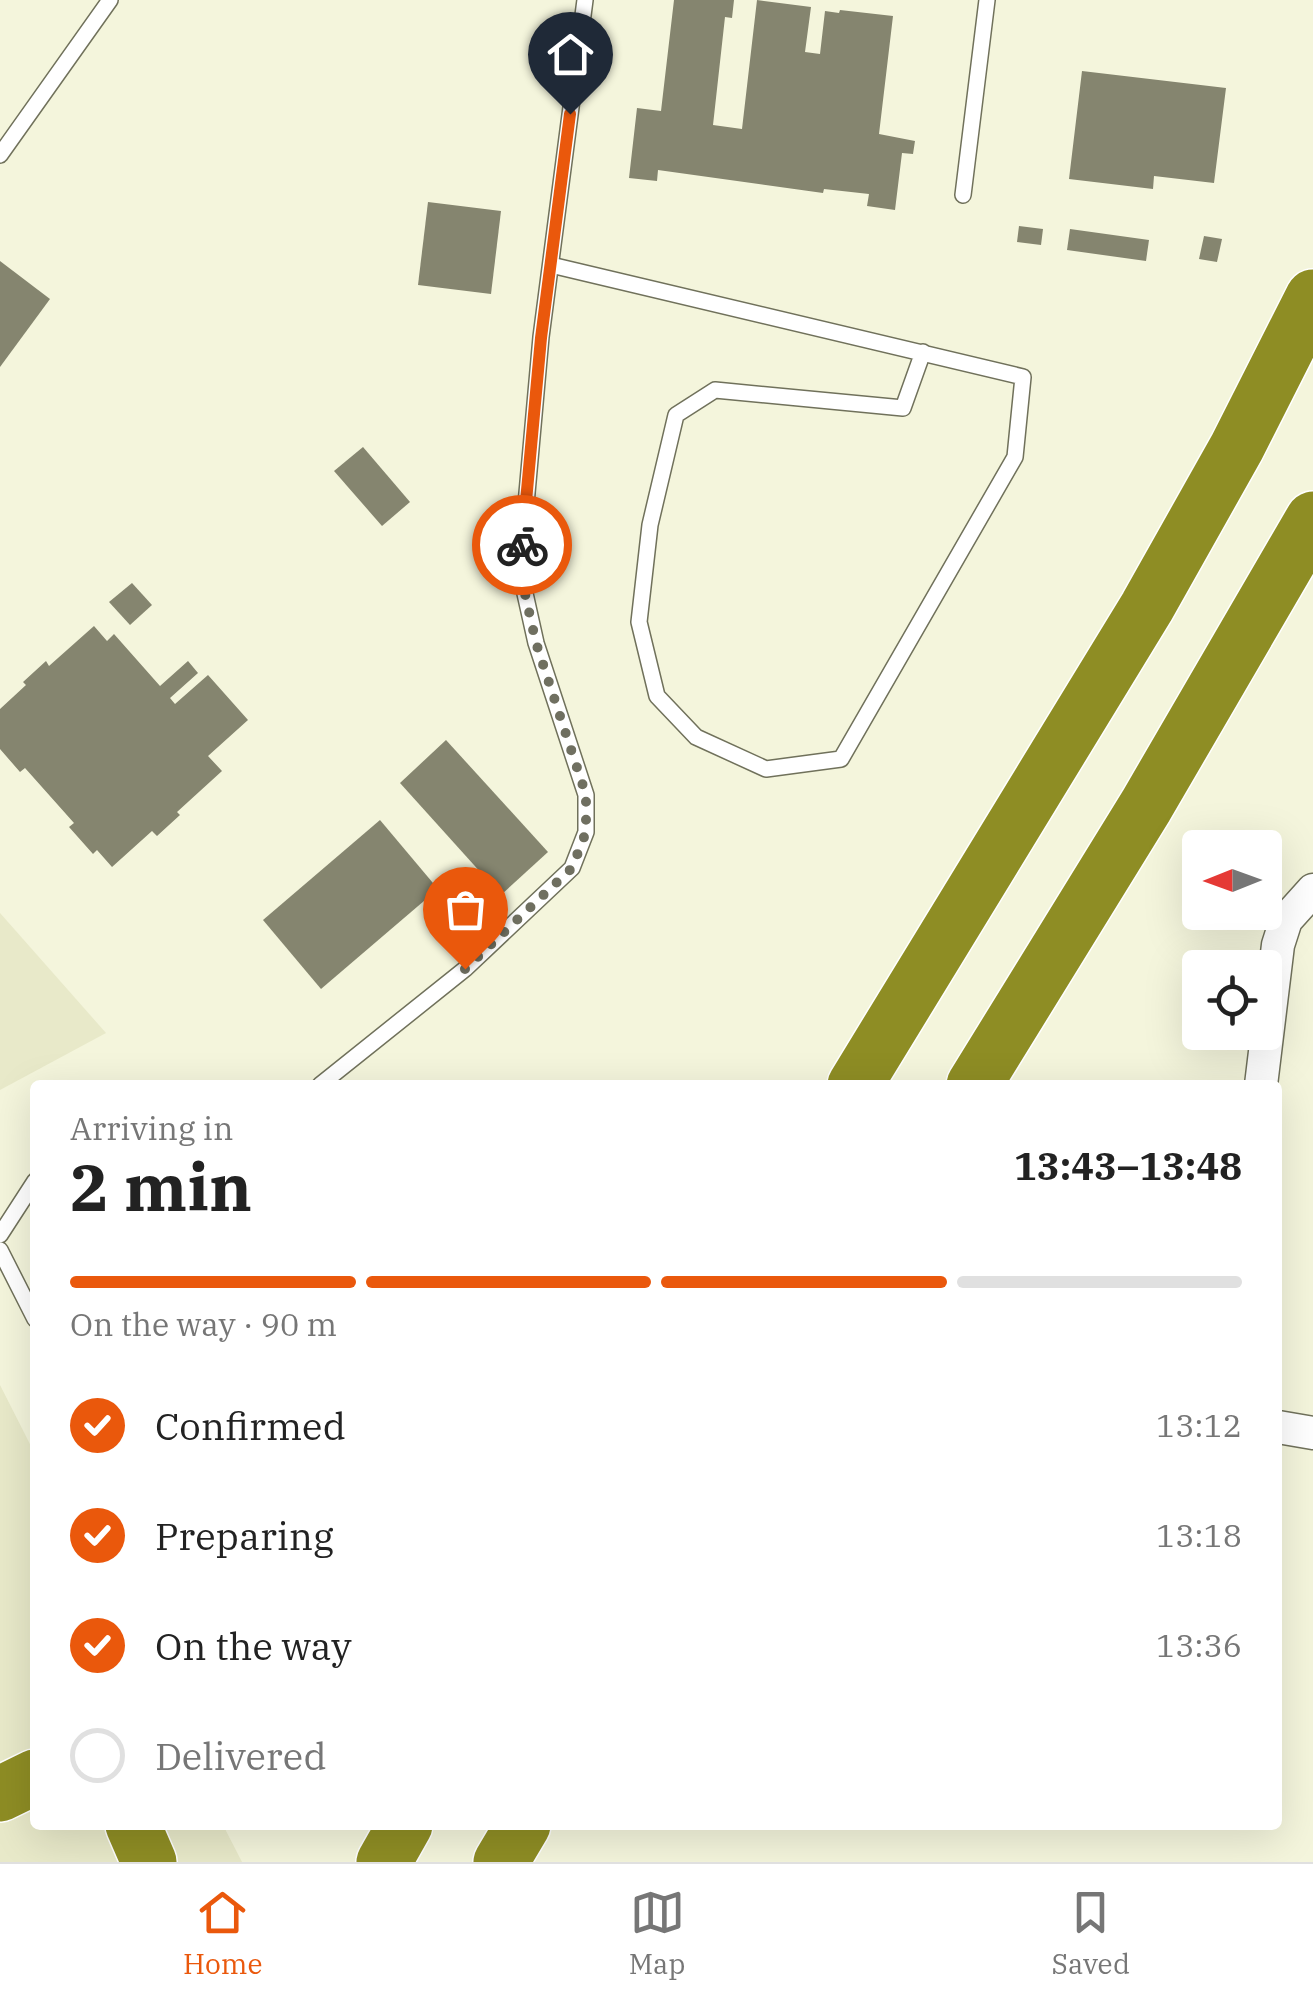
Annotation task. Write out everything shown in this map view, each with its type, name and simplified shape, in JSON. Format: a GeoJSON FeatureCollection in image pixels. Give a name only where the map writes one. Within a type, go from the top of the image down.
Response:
{"type":"FeatureCollection","features":[{"type":"Feature","properties":{"kind":"highway"},"geometry":{"type":"LineString","coordinates":[[858,1080],[1146,607],[1237,447],[1313,297]]}},
{"type":"Feature","properties":{"kind":"highway"},"geometry":{"type":"LineString","coordinates":[[977,1080],[1146,806],[1313,519]]}},
{"type":"Feature","properties":{"kind":"highway"},"geometry":{"type":"LineString","coordinates":[[0,1752],[30,1761]]}},
{"type":"Feature","properties":{"kind":"highway"},"geometry":{"type":"LineString","coordinates":[[0,1794],[30,1779]]}},
{"type":"Feature","properties":{"kind":"highway"},"geometry":{"type":"LineString","coordinates":[[136,1830],[149,1862]]}},
{"type":"Feature","properties":{"kind":"highway"},"geometry":{"type":"LineString","coordinates":[[384,1862],[402,1830]]}},
{"type":"Feature","properties":{"kind":"highway"},"geometry":{"type":"LineString","coordinates":[[501,1862],[520,1830]]}},
{"type":"Feature","properties":{"kind":"street"},"geometry":{"type":"LineString","coordinates":[[1262,1080],[1278,945],[1286,920],[1313,890]]}},
{"type":"Feature","properties":{"kind":"street"},"geometry":{"type":"LineString","coordinates":[[1282,1428],[1313,1433]]}},
{"type":"Feature","properties":{"kind":"lane"},"geometry":{"type":"LineString","coordinates":[[0,155],[110,0]]}},
{"type":"Feature","properties":{"kind":"lane"},"geometry":{"type":"LineString","coordinates":[[326,1080],[465,969],[572,868],[586,832],[586,795],[536,643],[520,571],[551,265],[585,0]]}},
{"type":"Feature","properties":{"kind":"lane"},"geometry":{"type":"LineString","coordinates":[[963,195],[986,0]]}},
{"type":"Feature","properties":{"kind":"lane"},"geometry":{"type":"LineString","coordinates":[[551,265],[923,352],[1024,376],[1014,457],[840,759],[766,769],[696,737],[658,696],[639,622],[650,525],[676,415],[715,390],[903,408],[923,352]]}},
{"type":"Feature","properties":{"kind":"lane"},"geometry":{"type":"LineString","coordinates":[[0,1234],[30,1189]]}},
{"type":"Feature","properties":{"kind":"lane"},"geometry":{"type":"LineString","coordinates":[[0,1250],[30,1309]]}},
{"type":"Feature","properties":{"kind":"shaded area"},"geometry":{"type":"Polygon","coordinates":[[[0,913],[106,1033],[0,1090],[0,913]]]}},
{"type":"Feature","properties":{"kind":"shaded area"},"geometry":{"type":"Polygon","coordinates":[[[0,1385],[30,1444],[30,1830],[226,1830],[242,1862],[0,1862],[0,1385]]]}},
{"type":"Feature","properties":{"kind":"building"},"geometry":{"type":"Polygon","coordinates":[[[674,0],[734,0],[732,18],[725,17],[713,125],[742,129],[757,0],[811,7],[805,52],[820,54],[825,11],[893,16],[879,134],[915,141],[913,154],[902,153],[895,210],[867,206],[869,194],[824,189],[823,193],[658,170],[657,181],[629,178],[637,108],[661,111],[674,0]]]}},
{"type":"Feature","properties":{"kind":"building"},"geometry":{"type":"Polygon","coordinates":[[[1082,71],[1226,88],[1214,183],[1154,176],[1153,189],[1069,179],[1082,71]]]}},
{"type":"Feature","properties":{"kind":"building"},"geometry":{"type":"Polygon","coordinates":[[[428,202],[501,211],[491,294],[418,285],[428,202]]]}},
{"type":"Feature","properties":{"kind":"building"},"geometry":{"type":"Polygon","coordinates":[[[1019,226],[1043,229],[1041,245],[1017,242],[1019,226]]]}},
{"type":"Feature","properties":{"kind":"building"},"geometry":{"type":"Polygon","coordinates":[[[1070,229],[1149,240],[1146,261],[1067,250],[1070,229]]]}},
{"type":"Feature","properties":{"kind":"building"},"geometry":{"type":"Polygon","coordinates":[[[1204,236],[1222,239],[1217,262],[1199,259],[1204,236]]]}},
{"type":"Feature","properties":{"kind":"building"},"geometry":{"type":"Polygon","coordinates":[[[0,261],[50,299],[0,367],[0,261]]]}},
{"type":"Feature","properties":{"kind":"building"},"geometry":{"type":"Polygon","coordinates":[[[363,447],[410,502],[382,526],[334,471],[363,447]]]}},
{"type":"Feature","properties":{"kind":"building"},"geometry":{"type":"Polygon","coordinates":[[[132,583],[152,605],[130,625],[109,602],[132,583]]]}},
{"type":"Feature","properties":{"kind":"building"},"geometry":{"type":"Polygon","coordinates":[[[94,626],[107,641],[114,634],[160,686],[188,661],[198,673],[170,698],[175,704],[208,675],[248,720],[208,756],[222,771],[157,836],[152,831],[112,867],[97,850],[93,854],[69,827],[74,823],[25,768],[20,772],[0,749],[0,709],[46,661],[49,666],[94,626]]]}},
{"type":"Feature","properties":{"kind":"building"},"geometry":{"type":"Polygon","coordinates":[[[446,740],[548,852],[501,895],[400,783],[446,740]]]}},
{"type":"Feature","properties":{"kind":"building"},"geometry":{"type":"Polygon","coordinates":[[[380,820],[438,889],[321,989],[263,920],[380,820]]]}},
{"type":"Feature","properties":{"kind":"way so far"},"geometry":{"type":"LineString","coordinates":[[465,969],[572,868],[586,832],[586,795],[536,643],[520,571],[522,545]]}},
{"type":"Feature","properties":{"kind":"route"},"geometry":{"type":"LineString","coordinates":[[522,545],[541,338],[570,114]]}}]}
